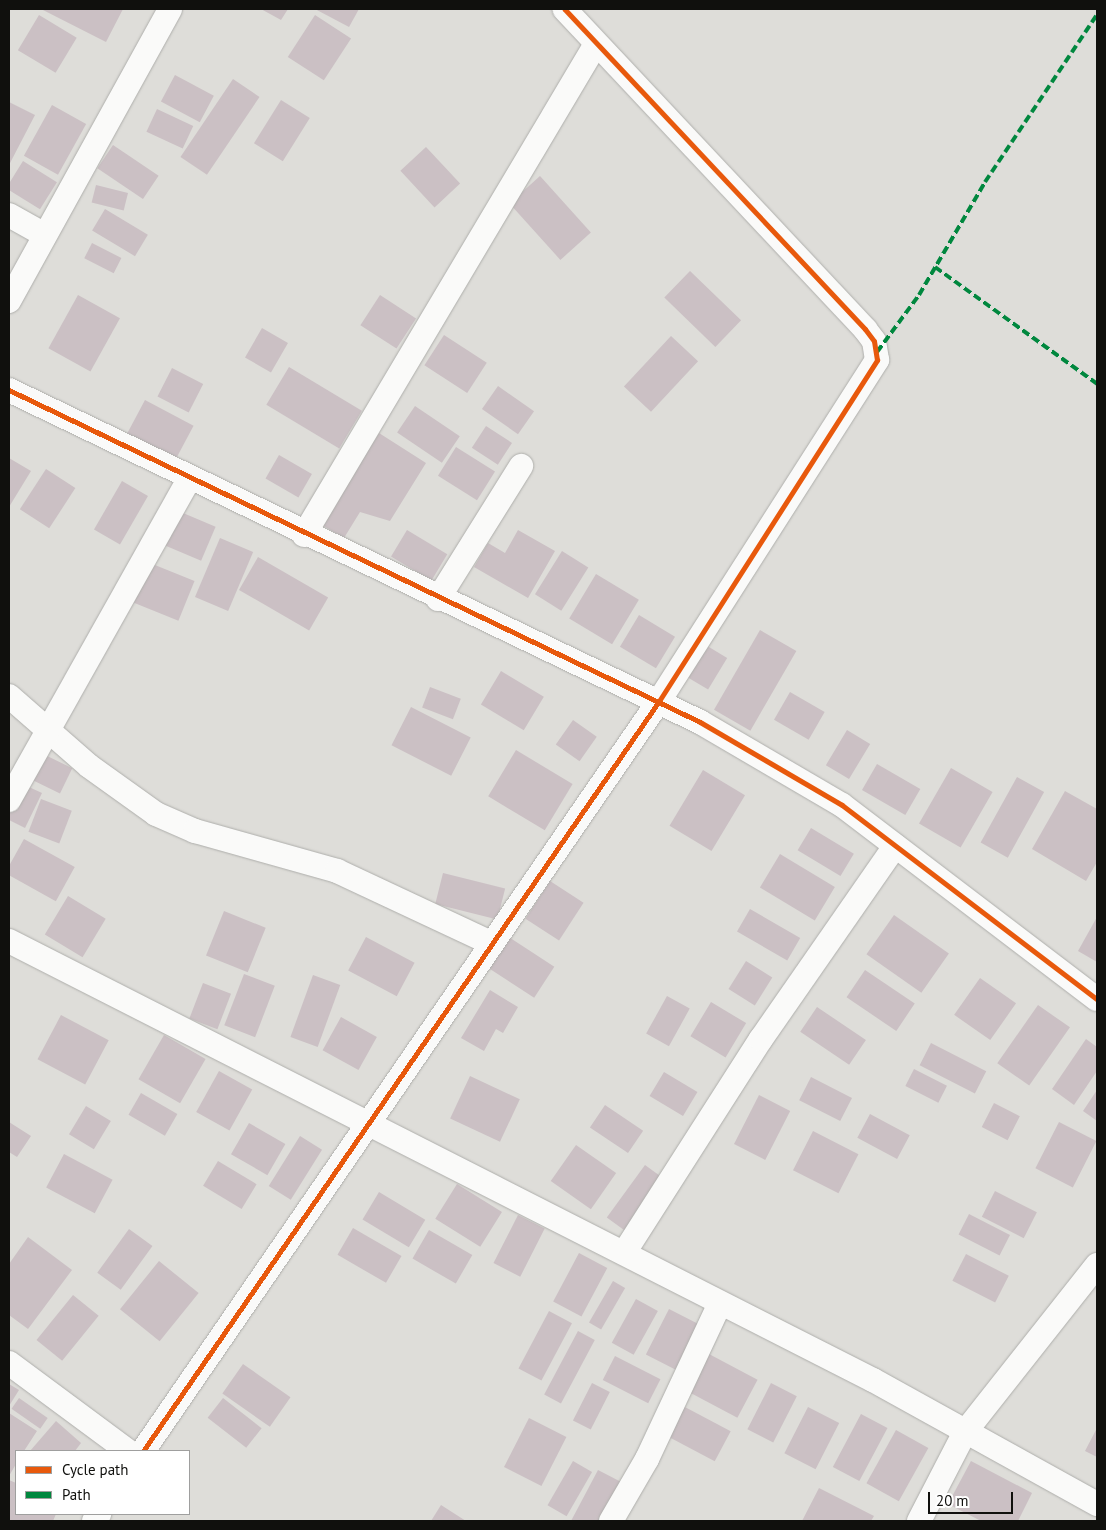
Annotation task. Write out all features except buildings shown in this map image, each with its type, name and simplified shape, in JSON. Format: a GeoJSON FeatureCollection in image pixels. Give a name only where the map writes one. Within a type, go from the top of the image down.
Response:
{"type":"FeatureCollection","features":[{"type":"Feature","properties":{"kind":"street"},"geometry":{"type":"LineString","coordinates":[[9,301],[170,9]]}},
{"type":"Feature","properties":{"kind":"street"},"geometry":{"type":"LineString","coordinates":[[144,1450],[368,1128],[491,943],[659,701],[874,367],[877,352],[865,329],[565,9]]}},
{"type":"Feature","properties":{"kind":"street"},"geometry":{"type":"LineString","coordinates":[[304,535],[596,44]]}},
{"type":"Feature","properties":{"kind":"street"},"geometry":{"type":"LineString","coordinates":[[9,215],[45,235]]}},
{"type":"Feature","properties":{"kind":"street"},"geometry":{"type":"LineString","coordinates":[[9,390],[304,535],[659,701],[812,786],[895,846],[1097,999]]}},
{"type":"Feature","properties":{"kind":"street"},"geometry":{"type":"LineString","coordinates":[[438,599],[521,466]]}},
{"type":"Feature","properties":{"kind":"street"},"geometry":{"type":"LineString","coordinates":[[9,800],[189,479]]}},
{"type":"Feature","properties":{"kind":"street"},"geometry":{"type":"LineString","coordinates":[[9,696],[116,788],[156,814],[195,831],[337,871],[491,943]]}},
{"type":"Feature","properties":{"kind":"street"},"geometry":{"type":"LineString","coordinates":[[624,1253],[761,1039],[895,846]]}},
{"type":"Feature","properties":{"kind":"street"},"geometry":{"type":"LineString","coordinates":[[9,941],[368,1128],[500,1188],[719,1305],[965,1432],[1097,1504]]}},
{"type":"Feature","properties":{"kind":"street"},"geometry":{"type":"LineString","coordinates":[[919,1521],[965,1432],[1097,1264]]}},
{"type":"Feature","properties":{"kind":"street"},"geometry":{"type":"LineString","coordinates":[[611,1521],[647,1459],[719,1305]]}},
{"type":"Feature","properties":{"kind":"street"},"geometry":{"type":"LineString","coordinates":[[9,1363],[127,1450]]}},
{"type":"Feature","properties":{"kind":"marked path"},"geometry":{"type":"LineString","coordinates":[[877,352],[919,295],[985,182],[1097,15]]}},
{"type":"Feature","properties":{"kind":"marked path"},"geometry":{"type":"LineString","coordinates":[[935,267],[1097,384]]}},
{"type":"Feature","properties":{"kind":"cycle path"},"geometry":{"type":"LineString","coordinates":[[144,1450],[659,701],[877,360],[874,341],[865,329],[565,9]]}},
{"type":"Feature","properties":{"kind":"cycle path"},"geometry":{"type":"LineString","coordinates":[[9,390],[700,722],[842,805],[1097,999]]}}]}
